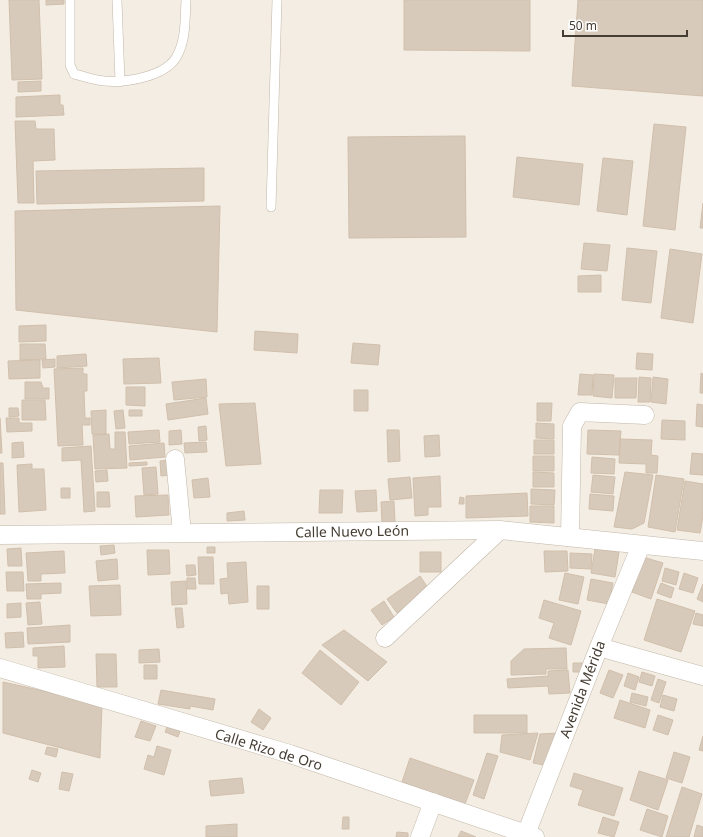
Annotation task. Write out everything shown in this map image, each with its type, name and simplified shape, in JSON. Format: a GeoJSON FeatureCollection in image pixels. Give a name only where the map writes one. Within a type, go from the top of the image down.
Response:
{"type":"FeatureCollection","features":[{"type":"Feature","properties":{"kind":"street"},"geometry":{"type":"LineString","coordinates":[[570,537],[572,426],[580,412],[645,415]]}},
{"type":"Feature","properties":{"kind":"street"},"geometry":{"type":"LineString","coordinates":[[175,459],[182,533]]}},
{"type":"Feature","properties":{"kind":"street"},"geometry":{"type":"LineString","coordinates":[[385,638],[500,530]]}},
{"type":"Feature","properties":{"kind":"street","name":"Calle Nuevo León"},"geometry":{"type":"LineString","coordinates":[[0,535],[500,530],[703,551]]}},
{"type":"Feature","properties":{"kind":"street","name":"Avenida Mérida"},"geometry":{"type":"LineString","coordinates":[[531,835],[599,647],[641,545]]}},
{"type":"Feature","properties":{"kind":"street"},"geometry":{"type":"LineString","coordinates":[[599,647],[703,676]]}},
{"type":"Feature","properties":{"kind":"street","name":"Calle Rizo de Oro"},"geometry":{"type":"LineString","coordinates":[[0,668],[290,754],[531,835]]}},
{"type":"Feature","properties":{"kind":"street"},"geometry":{"type":"LineString","coordinates":[[420,837],[433,802]]}},
{"type":"Feature","properties":{"kind":"lane"},"geometry":{"type":"LineString","coordinates":[[70,0],[70,65],[74,74],[102,81],[120,82],[150,76],[164,69],[178,56],[182,41],[186,0]]}},
{"type":"Feature","properties":{"kind":"lane"},"geometry":{"type":"LineString","coordinates":[[117,0],[120,82]]}},
{"type":"Feature","properties":{"kind":"lane"},"geometry":{"type":"LineString","coordinates":[[272,207],[277,0]]}},
{"type":"Feature","properties":{"kind":"building"},"geometry":{"type":"Polygon","coordinates":[[[9,0],[39,0],[42,79],[12,80],[9,0]]]}},
{"type":"Feature","properties":{"kind":"building"},"geometry":{"type":"Polygon","coordinates":[[[46,0],[64,0],[64,4],[46,5],[46,0]]]}},
{"type":"Feature","properties":{"kind":"building"},"geometry":{"type":"Polygon","coordinates":[[[404,0],[530,0],[530,51],[404,50],[404,0]]]}},
{"type":"Feature","properties":{"kind":"building"},"geometry":{"type":"Polygon","coordinates":[[[578,0],[703,0],[703,96],[572,86],[578,0]]]}},
{"type":"Feature","properties":{"kind":"building"},"geometry":{"type":"Polygon","coordinates":[[[41,81],[41,91],[18,92],[18,82],[41,81]]]}},
{"type":"Feature","properties":{"kind":"building"},"geometry":{"type":"Polygon","coordinates":[[[60,95],[60,105],[63,105],[64,115],[16,117],[16,97],[60,95]]]}},
{"type":"Feature","properties":{"kind":"building"},"geometry":{"type":"Polygon","coordinates":[[[15,121],[35,121],[36,129],[54,129],[55,160],[33,161],[34,203],[18,203],[15,121]]]}},
{"type":"Feature","properties":{"kind":"building"},"geometry":{"type":"Polygon","coordinates":[[[654,124],[686,127],[675,230],[643,226],[654,124]]]}},
{"type":"Feature","properties":{"kind":"building"},"geometry":{"type":"Polygon","coordinates":[[[465,136],[466,237],[349,238],[348,137],[465,136]]]}},
{"type":"Feature","properties":{"kind":"building"},"geometry":{"type":"Polygon","coordinates":[[[517,157],[583,164],[579,205],[513,197],[517,157]]]}},
{"type":"Feature","properties":{"kind":"building"},"geometry":{"type":"Polygon","coordinates":[[[603,158],[633,161],[627,215],[597,211],[603,158]]]}},
{"type":"Feature","properties":{"kind":"building"},"geometry":{"type":"Polygon","coordinates":[[[204,168],[204,201],[37,204],[36,171],[204,168]]]}},
{"type":"Feature","properties":{"kind":"building"},"geometry":{"type":"Polygon","coordinates":[[[703,203],[703,228],[700,228],[703,203]]]}},
{"type":"Feature","properties":{"kind":"building"},"geometry":{"type":"Polygon","coordinates":[[[220,206],[217,332],[16,310],[15,211],[220,206]]]}},
{"type":"Feature","properties":{"kind":"building"},"geometry":{"type":"Polygon","coordinates":[[[584,243],[610,245],[607,271],[581,269],[584,243]]]}},
{"type":"Feature","properties":{"kind":"building"},"geometry":{"type":"Polygon","coordinates":[[[627,248],[657,251],[651,303],[622,300],[627,248]]]}},
{"type":"Feature","properties":{"kind":"building"},"geometry":{"type":"Polygon","coordinates":[[[670,249],[702,254],[693,323],[661,318],[670,249]]]}},
{"type":"Feature","properties":{"kind":"building"},"geometry":{"type":"Polygon","coordinates":[[[601,275],[601,292],[578,292],[578,276],[601,275]]]}},
{"type":"Feature","properties":{"kind":"building"},"geometry":{"type":"Polygon","coordinates":[[[46,325],[46,341],[19,342],[19,326],[46,325]]]}},
{"type":"Feature","properties":{"kind":"building"},"geometry":{"type":"Polygon","coordinates":[[[255,331],[298,334],[297,353],[254,350],[255,331]]]}},
{"type":"Feature","properties":{"kind":"building"},"geometry":{"type":"Polygon","coordinates":[[[353,343],[380,345],[378,365],[351,363],[353,343]]]}},
{"type":"Feature","properties":{"kind":"building"},"geometry":{"type":"Polygon","coordinates":[[[20,344],[45,344],[46,359],[20,360],[20,344]]]}},
{"type":"Feature","properties":{"kind":"building"},"geometry":{"type":"Polygon","coordinates":[[[637,353],[653,354],[652,370],[636,369],[637,353]]]}},
{"type":"Feature","properties":{"kind":"building"},"geometry":{"type":"Polygon","coordinates":[[[86,354],[87,366],[57,368],[57,356],[86,354]]]}},
{"type":"Feature","properties":{"kind":"building"},"geometry":{"type":"Polygon","coordinates":[[[159,358],[161,383],[124,384],[123,359],[159,358]]]}},
{"type":"Feature","properties":{"kind":"building"},"geometry":{"type":"Polygon","coordinates":[[[55,359],[55,367],[43,368],[42,360],[55,359]]]}},
{"type":"Feature","properties":{"kind":"building"},"geometry":{"type":"Polygon","coordinates":[[[40,360],[40,378],[9,379],[8,361],[40,360]]]}},
{"type":"Feature","properties":{"kind":"building"},"geometry":{"type":"Polygon","coordinates":[[[83,368],[83,374],[87,374],[87,391],[84,391],[85,418],[90,418],[90,425],[82,425],[83,445],[58,446],[54,369],[83,368]]]}},
{"type":"Feature","properties":{"kind":"building"},"geometry":{"type":"Polygon","coordinates":[[[701,373],[703,374],[703,393],[700,393],[701,373]]]}},
{"type":"Feature","properties":{"kind":"building"},"geometry":{"type":"Polygon","coordinates":[[[580,374],[593,375],[592,395],[578,395],[580,374]]]}},
{"type":"Feature","properties":{"kind":"building"},"geometry":{"type":"Polygon","coordinates":[[[594,374],[614,375],[612,398],[593,396],[594,374]]]}},
{"type":"Feature","properties":{"kind":"building"},"geometry":{"type":"Polygon","coordinates":[[[639,377],[651,378],[650,402],[638,402],[639,377]]]}},
{"type":"Feature","properties":{"kind":"building"},"geometry":{"type":"Polygon","coordinates":[[[653,377],[668,379],[666,404],[651,402],[653,377]]]}},
{"type":"Feature","properties":{"kind":"building"},"geometry":{"type":"Polygon","coordinates":[[[615,378],[637,378],[636,398],[615,398],[615,378]]]}},
{"type":"Feature","properties":{"kind":"building"},"geometry":{"type":"Polygon","coordinates":[[[206,379],[207,397],[174,400],[172,382],[206,379]]]}},
{"type":"Feature","properties":{"kind":"building"},"geometry":{"type":"Polygon","coordinates":[[[25,382],[41,382],[43,388],[49,388],[49,399],[25,399],[25,382]]]}},
{"type":"Feature","properties":{"kind":"building"},"geometry":{"type":"Polygon","coordinates":[[[126,387],[145,387],[145,406],[126,405],[126,387]]]}},
{"type":"Feature","properties":{"kind":"building"},"geometry":{"type":"Polygon","coordinates":[[[354,390],[368,390],[368,411],[354,411],[354,390]]]}},
{"type":"Feature","properties":{"kind":"building"},"geometry":{"type":"Polygon","coordinates":[[[206,398],[208,414],[168,420],[166,404],[206,398]]]}},
{"type":"Feature","properties":{"kind":"building"},"geometry":{"type":"Polygon","coordinates":[[[22,400],[45,400],[46,420],[22,420],[22,400]]]}},
{"type":"Feature","properties":{"kind":"building"},"geometry":{"type":"Polygon","coordinates":[[[255,403],[261,464],[226,466],[219,404],[255,403]]]}},
{"type":"Feature","properties":{"kind":"building"},"geometry":{"type":"Polygon","coordinates":[[[537,403],[552,403],[551,421],[537,421],[537,403]]]}},
{"type":"Feature","properties":{"kind":"building"},"geometry":{"type":"Polygon","coordinates":[[[697,404],[703,405],[703,427],[696,426],[697,404]]]}},
{"type":"Feature","properties":{"kind":"building"},"geometry":{"type":"Polygon","coordinates":[[[9,408],[18,408],[19,416],[9,417],[9,408]]]}},
{"type":"Feature","properties":{"kind":"building"},"geometry":{"type":"Polygon","coordinates":[[[106,410],[106,434],[92,434],[91,411],[106,410]]]}},
{"type":"Feature","properties":{"kind":"building"},"geometry":{"type":"Polygon","coordinates":[[[123,410],[125,428],[116,429],[114,411],[123,410]]]}},
{"type":"Feature","properties":{"kind":"building"},"geometry":{"type":"Polygon","coordinates":[[[129,410],[142,410],[142,416],[129,416],[129,410]]]}},
{"type":"Feature","properties":{"kind":"building"},"geometry":{"type":"Polygon","coordinates":[[[0,418],[2,453],[0,453],[0,418]]]}},
{"type":"Feature","properties":{"kind":"building"},"geometry":{"type":"Polygon","coordinates":[[[6,418],[19,418],[19,423],[32,423],[32,431],[7,432],[6,418]]]}},
{"type":"Feature","properties":{"kind":"building"},"geometry":{"type":"Polygon","coordinates":[[[662,420],[685,421],[685,440],[661,439],[662,420]]]}},
{"type":"Feature","properties":{"kind":"building"},"geometry":{"type":"Polygon","coordinates":[[[536,423],[554,424],[554,439],[536,438],[536,423]]]}},
{"type":"Feature","properties":{"kind":"building"},"geometry":{"type":"Polygon","coordinates":[[[206,426],[207,440],[199,441],[198,427],[206,426]]]}},
{"type":"Feature","properties":{"kind":"building"},"geometry":{"type":"Polygon","coordinates":[[[159,430],[160,442],[129,444],[128,432],[159,430]]]}},
{"type":"Feature","properties":{"kind":"building"},"geometry":{"type":"Polygon","coordinates":[[[181,430],[182,444],[169,445],[169,431],[181,430]]]}},
{"type":"Feature","properties":{"kind":"building"},"geometry":{"type":"Polygon","coordinates":[[[387,430],[399,430],[400,461],[388,462],[387,430]]]}},
{"type":"Feature","properties":{"kind":"building"},"geometry":{"type":"Polygon","coordinates":[[[588,430],[621,431],[619,455],[587,454],[588,430]]]}},
{"type":"Feature","properties":{"kind":"building"},"geometry":{"type":"Polygon","coordinates":[[[115,432],[125,432],[127,468],[95,469],[93,435],[109,434],[110,449],[115,449],[115,432]]]}},
{"type":"Feature","properties":{"kind":"building"},"geometry":{"type":"Polygon","coordinates":[[[439,435],[440,456],[425,457],[424,436],[439,435]]]}},
{"type":"Feature","properties":{"kind":"building"},"geometry":{"type":"Polygon","coordinates":[[[620,439],[652,440],[651,455],[658,456],[657,473],[646,473],[646,464],[619,463],[620,439]]]}},
{"type":"Feature","properties":{"kind":"building"},"geometry":{"type":"Polygon","coordinates":[[[534,440],[554,440],[554,454],[534,454],[534,440]]]}},
{"type":"Feature","properties":{"kind":"building"},"geometry":{"type":"Polygon","coordinates":[[[23,442],[24,457],[12,458],[12,443],[23,442]]]}},
{"type":"Feature","properties":{"kind":"building"},"geometry":{"type":"Polygon","coordinates":[[[206,442],[207,452],[185,453],[184,443],[206,442]]]}},
{"type":"Feature","properties":{"kind":"building"},"geometry":{"type":"Polygon","coordinates":[[[164,443],[165,457],[130,460],[129,446],[164,443]]]}},
{"type":"Feature","properties":{"kind":"building"},"geometry":{"type":"Polygon","coordinates":[[[91,446],[95,511],[84,512],[81,460],[62,461],[62,448],[91,446]]]}},
{"type":"Feature","properties":{"kind":"building"},"geometry":{"type":"Polygon","coordinates":[[[692,453],[703,454],[703,475],[690,474],[692,453]]]}},
{"type":"Feature","properties":{"kind":"building"},"geometry":{"type":"Polygon","coordinates":[[[533,456],[554,456],[554,471],[533,471],[533,456]]]}},
{"type":"Feature","properties":{"kind":"building"},"geometry":{"type":"Polygon","coordinates":[[[592,457],[615,459],[614,474],[591,473],[592,457]]]}},
{"type":"Feature","properties":{"kind":"building"},"geometry":{"type":"Polygon","coordinates":[[[171,460],[172,475],[161,476],[160,461],[171,460]]]}},
{"type":"Feature","properties":{"kind":"building"},"geometry":{"type":"Polygon","coordinates":[[[147,462],[147,465],[129,466],[129,463],[147,462]]]}},
{"type":"Feature","properties":{"kind":"building"},"geometry":{"type":"Polygon","coordinates":[[[0,463],[3,463],[5,514],[0,514],[0,463]]]}},
{"type":"Feature","properties":{"kind":"building"},"geometry":{"type":"Polygon","coordinates":[[[32,464],[32,469],[44,469],[46,510],[19,512],[17,465],[32,464]]]}},
{"type":"Feature","properties":{"kind":"building"},"geometry":{"type":"Polygon","coordinates":[[[156,467],[158,494],[144,495],[142,468],[156,467]]]}},
{"type":"Feature","properties":{"kind":"building"},"geometry":{"type":"Polygon","coordinates":[[[107,470],[108,481],[96,482],[95,471],[107,470]]]}},
{"type":"Feature","properties":{"kind":"building"},"geometry":{"type":"Polygon","coordinates":[[[533,472],[554,473],[554,487],[533,487],[533,472]]]}},
{"type":"Feature","properties":{"kind":"building"},"geometry":{"type":"Polygon","coordinates":[[[625,472],[653,475],[644,523],[632,529],[614,527],[625,472]]]}},
{"type":"Feature","properties":{"kind":"building"},"geometry":{"type":"Polygon","coordinates":[[[593,475],[615,477],[613,494],[591,492],[593,475]]]}},
{"type":"Feature","properties":{"kind":"building"},"geometry":{"type":"Polygon","coordinates":[[[656,475],[684,479],[675,532],[648,527],[656,475]]]}},
{"type":"Feature","properties":{"kind":"building"},"geometry":{"type":"Polygon","coordinates":[[[440,476],[441,507],[428,507],[428,515],[415,516],[413,478],[440,476]]]}},
{"type":"Feature","properties":{"kind":"building"},"geometry":{"type":"Polygon","coordinates":[[[410,477],[412,498],[390,500],[388,479],[410,477]]]}},
{"type":"Feature","properties":{"kind":"building"},"geometry":{"type":"Polygon","coordinates":[[[208,478],[210,497],[194,498],[192,480],[208,478]]]}},
{"type":"Feature","properties":{"kind":"building"},"geometry":{"type":"Polygon","coordinates":[[[685,481],[703,484],[703,517],[700,533],[677,530],[685,481]]]}},
{"type":"Feature","properties":{"kind":"building"},"geometry":{"type":"Polygon","coordinates":[[[61,488],[70,488],[70,498],[61,498],[61,488]]]}},
{"type":"Feature","properties":{"kind":"building"},"geometry":{"type":"Polygon","coordinates":[[[531,489],[555,490],[554,505],[531,504],[531,489]]]}},
{"type":"Feature","properties":{"kind":"building"},"geometry":{"type":"Polygon","coordinates":[[[320,490],[343,490],[342,513],[319,513],[320,490]]]}},
{"type":"Feature","properties":{"kind":"building"},"geometry":{"type":"Polygon","coordinates":[[[376,490],[377,511],[357,512],[355,491],[376,490]]]}},
{"type":"Feature","properties":{"kind":"building"},"geometry":{"type":"Polygon","coordinates":[[[97,492],[109,492],[110,507],[97,507],[97,492]]]}},
{"type":"Feature","properties":{"kind":"building"},"geometry":{"type":"Polygon","coordinates":[[[527,493],[528,516],[466,518],[466,496],[527,493]]]}},
{"type":"Feature","properties":{"kind":"building"},"geometry":{"type":"Polygon","coordinates":[[[590,494],[614,496],[613,511],[589,509],[590,494]]]}},
{"type":"Feature","properties":{"kind":"building"},"geometry":{"type":"Polygon","coordinates":[[[168,495],[169,515],[136,517],[135,496],[168,495]]]}},
{"type":"Feature","properties":{"kind":"building"},"geometry":{"type":"Polygon","coordinates":[[[460,497],[464,498],[464,504],[459,504],[460,497]]]}},
{"type":"Feature","properties":{"kind":"building"},"geometry":{"type":"Polygon","coordinates":[[[394,501],[395,522],[382,523],[381,502],[394,501]]]}},
{"type":"Feature","properties":{"kind":"building"},"geometry":{"type":"Polygon","coordinates":[[[530,506],[554,506],[554,523],[530,522],[530,506]]]}},
{"type":"Feature","properties":{"kind":"building"},"geometry":{"type":"Polygon","coordinates":[[[244,511],[245,520],[227,521],[227,513],[244,511]]]}},
{"type":"Feature","properties":{"kind":"building"},"geometry":{"type":"Polygon","coordinates":[[[114,545],[115,553],[101,555],[100,546],[114,545]]]}},
{"type":"Feature","properties":{"kind":"building"},"geometry":{"type":"Polygon","coordinates":[[[207,547],[215,547],[215,553],[207,553],[207,547]]]}},
{"type":"Feature","properties":{"kind":"building"},"geometry":{"type":"Polygon","coordinates":[[[21,548],[22,566],[8,566],[7,549],[21,548]]]}},
{"type":"Feature","properties":{"kind":"building"},"geometry":{"type":"Polygon","coordinates":[[[595,549],[619,552],[615,577],[591,573],[595,549]]]}},
{"type":"Feature","properties":{"kind":"building"},"geometry":{"type":"Polygon","coordinates":[[[147,550],[169,550],[170,574],[148,575],[147,550]]]}},
{"type":"Feature","properties":{"kind":"building"},"geometry":{"type":"Polygon","coordinates":[[[64,551],[65,573],[41,574],[41,581],[28,581],[26,553],[64,551]]]}},
{"type":"Feature","properties":{"kind":"building"},"geometry":{"type":"Polygon","coordinates":[[[544,551],[567,551],[568,571],[545,572],[544,551]]]}},
{"type":"Feature","properties":{"kind":"building"},"geometry":{"type":"Polygon","coordinates":[[[420,552],[441,552],[441,572],[420,572],[420,552]]]}},
{"type":"Feature","properties":{"kind":"building"},"geometry":{"type":"Polygon","coordinates":[[[570,553],[592,554],[591,569],[570,568],[570,553]]]}},
{"type":"Feature","properties":{"kind":"building"},"geometry":{"type":"Polygon","coordinates":[[[198,557],[213,557],[214,584],[199,584],[198,557]]]}},
{"type":"Feature","properties":{"kind":"building"},"geometry":{"type":"Polygon","coordinates":[[[643,557],[663,563],[651,599],[632,592],[643,557]]]}},
{"type":"Feature","properties":{"kind":"building"},"geometry":{"type":"Polygon","coordinates":[[[117,559],[118,579],[98,581],[96,561],[117,559]]]}},
{"type":"Feature","properties":{"kind":"building"},"geometry":{"type":"Polygon","coordinates":[[[246,562],[248,602],[229,604],[228,593],[221,594],[220,579],[228,578],[227,563],[246,562]]]}},
{"type":"Feature","properties":{"kind":"building"},"geometry":{"type":"Polygon","coordinates":[[[186,565],[195,565],[196,575],[187,576],[186,565]]]}},
{"type":"Feature","properties":{"kind":"building"},"geometry":{"type":"Polygon","coordinates":[[[665,568],[679,572],[676,585],[662,581],[665,568]]]}},
{"type":"Feature","properties":{"kind":"building"},"geometry":{"type":"Polygon","coordinates":[[[6,572],[23,572],[24,591],[7,591],[6,572]]]}},
{"type":"Feature","properties":{"kind":"building"},"geometry":{"type":"Polygon","coordinates":[[[565,573],[584,577],[578,604],[559,600],[565,573]]]}},
{"type":"Feature","properties":{"kind":"building"},"geometry":{"type":"Polygon","coordinates":[[[684,573],[698,578],[693,593],[679,589],[684,573]]]}},
{"type":"Feature","properties":{"kind":"building"},"geometry":{"type":"Polygon","coordinates":[[[420,576],[430,591],[397,613],[387,599],[420,576]]]}},
{"type":"Feature","properties":{"kind":"building"},"geometry":{"type":"Polygon","coordinates":[[[187,578],[195,578],[196,589],[187,589],[187,578]]]}},
{"type":"Feature","properties":{"kind":"building"},"geometry":{"type":"Polygon","coordinates":[[[591,579],[613,583],[609,604],[587,600],[591,579]]]}},
{"type":"Feature","properties":{"kind":"building"},"geometry":{"type":"Polygon","coordinates":[[[186,581],[187,604],[172,605],[171,582],[186,581]]]}},
{"type":"Feature","properties":{"kind":"building"},"geometry":{"type":"Polygon","coordinates":[[[61,583],[61,593],[41,594],[41,599],[27,599],[26,584],[61,583]]]}},
{"type":"Feature","properties":{"kind":"building"},"geometry":{"type":"Polygon","coordinates":[[[661,583],[674,588],[671,598],[657,593],[661,583]]]}},
{"type":"Feature","properties":{"kind":"building"},"geometry":{"type":"Polygon","coordinates":[[[703,584],[703,602],[697,599],[703,584]]]}},
{"type":"Feature","properties":{"kind":"building"},"geometry":{"type":"Polygon","coordinates":[[[120,585],[121,615],[91,616],[89,586],[120,585]]]}},
{"type":"Feature","properties":{"kind":"building"},"geometry":{"type":"Polygon","coordinates":[[[257,586],[269,586],[269,609],[257,609],[257,586]]]}},
{"type":"Feature","properties":{"kind":"building"},"geometry":{"type":"Polygon","coordinates":[[[657,599],[695,611],[681,652],[644,640],[657,599]]]}},
{"type":"Feature","properties":{"kind":"building"},"geometry":{"type":"Polygon","coordinates":[[[544,600],[581,611],[571,645],[549,638],[554,623],[539,618],[544,600]]]}},
{"type":"Feature","properties":{"kind":"building"},"geometry":{"type":"Polygon","coordinates":[[[384,601],[394,617],[382,625],[371,610],[384,601]]]}},
{"type":"Feature","properties":{"kind":"building"},"geometry":{"type":"Polygon","coordinates":[[[40,602],[42,624],[28,625],[26,603],[40,602]]]}},
{"type":"Feature","properties":{"kind":"building"},"geometry":{"type":"Polygon","coordinates":[[[21,603],[21,617],[7,618],[7,604],[21,603]]]}},
{"type":"Feature","properties":{"kind":"building"},"geometry":{"type":"Polygon","coordinates":[[[175,608],[182,608],[184,627],[177,628],[175,608]]]}},
{"type":"Feature","properties":{"kind":"building"},"geometry":{"type":"Polygon","coordinates":[[[696,613],[703,615],[703,626],[693,624],[696,613]]]}},
{"type":"Feature","properties":{"kind":"building"},"geometry":{"type":"Polygon","coordinates":[[[70,625],[70,642],[28,644],[27,628],[70,625]]]}},
{"type":"Feature","properties":{"kind":"building"},"geometry":{"type":"Polygon","coordinates":[[[344,630],[387,662],[368,681],[322,645],[344,630]]]}},
{"type":"Feature","properties":{"kind":"building"},"geometry":{"type":"Polygon","coordinates":[[[23,632],[24,647],[6,648],[5,633],[23,632]]]}},
{"type":"Feature","properties":{"kind":"building"},"geometry":{"type":"Polygon","coordinates":[[[64,646],[65,667],[38,668],[38,656],[33,656],[33,648],[64,646]]]}},
{"type":"Feature","properties":{"kind":"building"},"geometry":{"type":"Polygon","coordinates":[[[566,648],[567,669],[546,669],[546,674],[511,675],[511,661],[524,649],[566,648]]]}},
{"type":"Feature","properties":{"kind":"building"},"geometry":{"type":"Polygon","coordinates":[[[159,649],[160,662],[139,663],[139,650],[159,649]]]}},
{"type":"Feature","properties":{"kind":"building"},"geometry":{"type":"Polygon","coordinates":[[[320,650],[359,682],[341,705],[302,673],[320,650]]]}},
{"type":"Feature","properties":{"kind":"building"},"geometry":{"type":"Polygon","coordinates":[[[96,654],[116,654],[117,687],[97,687],[96,654]]]}},
{"type":"Feature","properties":{"kind":"building"},"geometry":{"type":"Polygon","coordinates":[[[573,663],[584,663],[584,672],[573,672],[573,663]]]}},
{"type":"Feature","properties":{"kind":"building"},"geometry":{"type":"Polygon","coordinates":[[[144,665],[157,665],[157,679],[144,679],[144,665]]]}},
{"type":"Feature","properties":{"kind":"building"},"geometry":{"type":"Polygon","coordinates":[[[568,670],[570,693],[549,694],[548,686],[508,688],[507,679],[548,676],[548,671],[568,670]]]}},
{"type":"Feature","properties":{"kind":"building"},"geometry":{"type":"Polygon","coordinates":[[[609,670],[623,675],[613,698],[600,693],[609,670]]]}},
{"type":"Feature","properties":{"kind":"building"},"geometry":{"type":"Polygon","coordinates":[[[642,672],[655,676],[652,686],[639,682],[642,672]]]}},
{"type":"Feature","properties":{"kind":"building"},"geometry":{"type":"Polygon","coordinates":[[[628,673],[639,677],[635,690],[624,686],[628,673]]]}},
{"type":"Feature","properties":{"kind":"building"},"geometry":{"type":"Polygon","coordinates":[[[658,679],[666,682],[659,703],[651,700],[658,679]]]}},
{"type":"Feature","properties":{"kind":"building"},"geometry":{"type":"Polygon","coordinates":[[[3,682],[102,704],[100,758],[3,733],[3,682]]]}},
{"type":"Feature","properties":{"kind":"building"},"geometry":{"type":"Polygon","coordinates":[[[161,690],[215,699],[213,710],[190,706],[190,709],[158,704],[161,690]]]}},
{"type":"Feature","properties":{"kind":"building"},"geometry":{"type":"Polygon","coordinates":[[[632,693],[648,697],[646,706],[630,702],[632,693]]]}},
{"type":"Feature","properties":{"kind":"building"},"geometry":{"type":"Polygon","coordinates":[[[663,695],[677,699],[674,711],[660,707],[663,695]]]}},
{"type":"Feature","properties":{"kind":"building"},"geometry":{"type":"Polygon","coordinates":[[[620,700],[650,710],[645,728],[614,718],[620,700]]]}},
{"type":"Feature","properties":{"kind":"building"},"geometry":{"type":"Polygon","coordinates":[[[259,709],[271,718],[263,730],[251,722],[259,709]]]}},
{"type":"Feature","properties":{"kind":"building"},"geometry":{"type":"Polygon","coordinates":[[[474,715],[527,715],[527,733],[474,733],[474,715]]]}},
{"type":"Feature","properties":{"kind":"building"},"geometry":{"type":"Polygon","coordinates":[[[658,715],[673,720],[668,735],[653,730],[658,715]]]}},
{"type":"Feature","properties":{"kind":"building"},"geometry":{"type":"Polygon","coordinates":[[[141,721],[156,726],[150,741],[135,737],[141,721]]]}},
{"type":"Feature","properties":{"kind":"building"},"geometry":{"type":"Polygon","coordinates":[[[167,727],[180,731],[178,737],[165,732],[167,727]]]}},
{"type":"Feature","properties":{"kind":"building"},"geometry":{"type":"Polygon","coordinates":[[[538,733],[530,760],[500,752],[502,735],[538,733]]]}},
{"type":"Feature","properties":{"kind":"building"},"geometry":{"type":"Polygon","coordinates":[[[558,733],[544,765],[533,763],[540,734],[558,733]]]}},
{"type":"Feature","properties":{"kind":"building"},"geometry":{"type":"Polygon","coordinates":[[[703,736],[703,751],[699,750],[703,736]]]}},
{"type":"Feature","properties":{"kind":"building"},"geometry":{"type":"Polygon","coordinates":[[[157,746],[171,750],[164,775],[144,769],[148,755],[154,757],[157,746]]]}},
{"type":"Feature","properties":{"kind":"building"},"geometry":{"type":"Polygon","coordinates":[[[47,747],[58,749],[56,757],[45,754],[47,747]]]}},
{"type":"Feature","properties":{"kind":"building"},"geometry":{"type":"Polygon","coordinates":[[[674,752],[690,757],[682,783],[666,778],[674,752]]]}},
{"type":"Feature","properties":{"kind":"building"},"geometry":{"type":"Polygon","coordinates":[[[487,753],[498,756],[484,799],[473,795],[487,753]]]}},
{"type":"Feature","properties":{"kind":"building"},"geometry":{"type":"Polygon","coordinates":[[[410,758],[474,780],[465,804],[402,782],[410,758]]]}},
{"type":"Feature","properties":{"kind":"building"},"geometry":{"type":"Polygon","coordinates":[[[32,770],[41,773],[38,782],[29,779],[32,770]]]}},
{"type":"Feature","properties":{"kind":"building"},"geometry":{"type":"Polygon","coordinates":[[[639,771],[668,780],[658,810],[630,800],[639,771]]]}},
{"type":"Feature","properties":{"kind":"building"},"geometry":{"type":"Polygon","coordinates":[[[62,772],[73,774],[69,791],[59,789],[62,772]]]}},
{"type":"Feature","properties":{"kind":"building"},"geometry":{"type":"Polygon","coordinates":[[[574,773],[623,788],[614,816],[578,805],[583,790],[570,786],[574,773]]]}},
{"type":"Feature","properties":{"kind":"building"},"geometry":{"type":"Polygon","coordinates":[[[242,778],[244,793],[211,796],[209,781],[242,778]]]}},
{"type":"Feature","properties":{"kind":"building"},"geometry":{"type":"Polygon","coordinates":[[[682,787],[702,794],[689,837],[666,837],[682,787]]]}},
{"type":"Feature","properties":{"kind":"building"},"geometry":{"type":"Polygon","coordinates":[[[647,809],[668,816],[662,837],[640,830],[647,809]]]}},
{"type":"Feature","properties":{"kind":"building"},"geometry":{"type":"Polygon","coordinates":[[[343,817],[349,817],[349,829],[342,829],[343,817]]]}},
{"type":"Feature","properties":{"kind":"building"},"geometry":{"type":"Polygon","coordinates":[[[603,817],[619,822],[614,837],[598,833],[603,817]]]}},
{"type":"Feature","properties":{"kind":"building"},"geometry":{"type":"Polygon","coordinates":[[[237,824],[237,837],[206,837],[206,826],[237,824]]]}},
{"type":"Feature","properties":{"kind":"building"},"geometry":{"type":"Polygon","coordinates":[[[697,825],[703,827],[703,837],[694,837],[697,825]]]}},
{"type":"Feature","properties":{"kind":"building"},"geometry":{"type":"Polygon","coordinates":[[[461,831],[476,837],[458,837],[461,831]]]}},
{"type":"Feature","properties":{"kind":"building"},"geometry":{"type":"Polygon","coordinates":[[[397,832],[408,833],[408,837],[396,837],[397,832]]]}}]}
